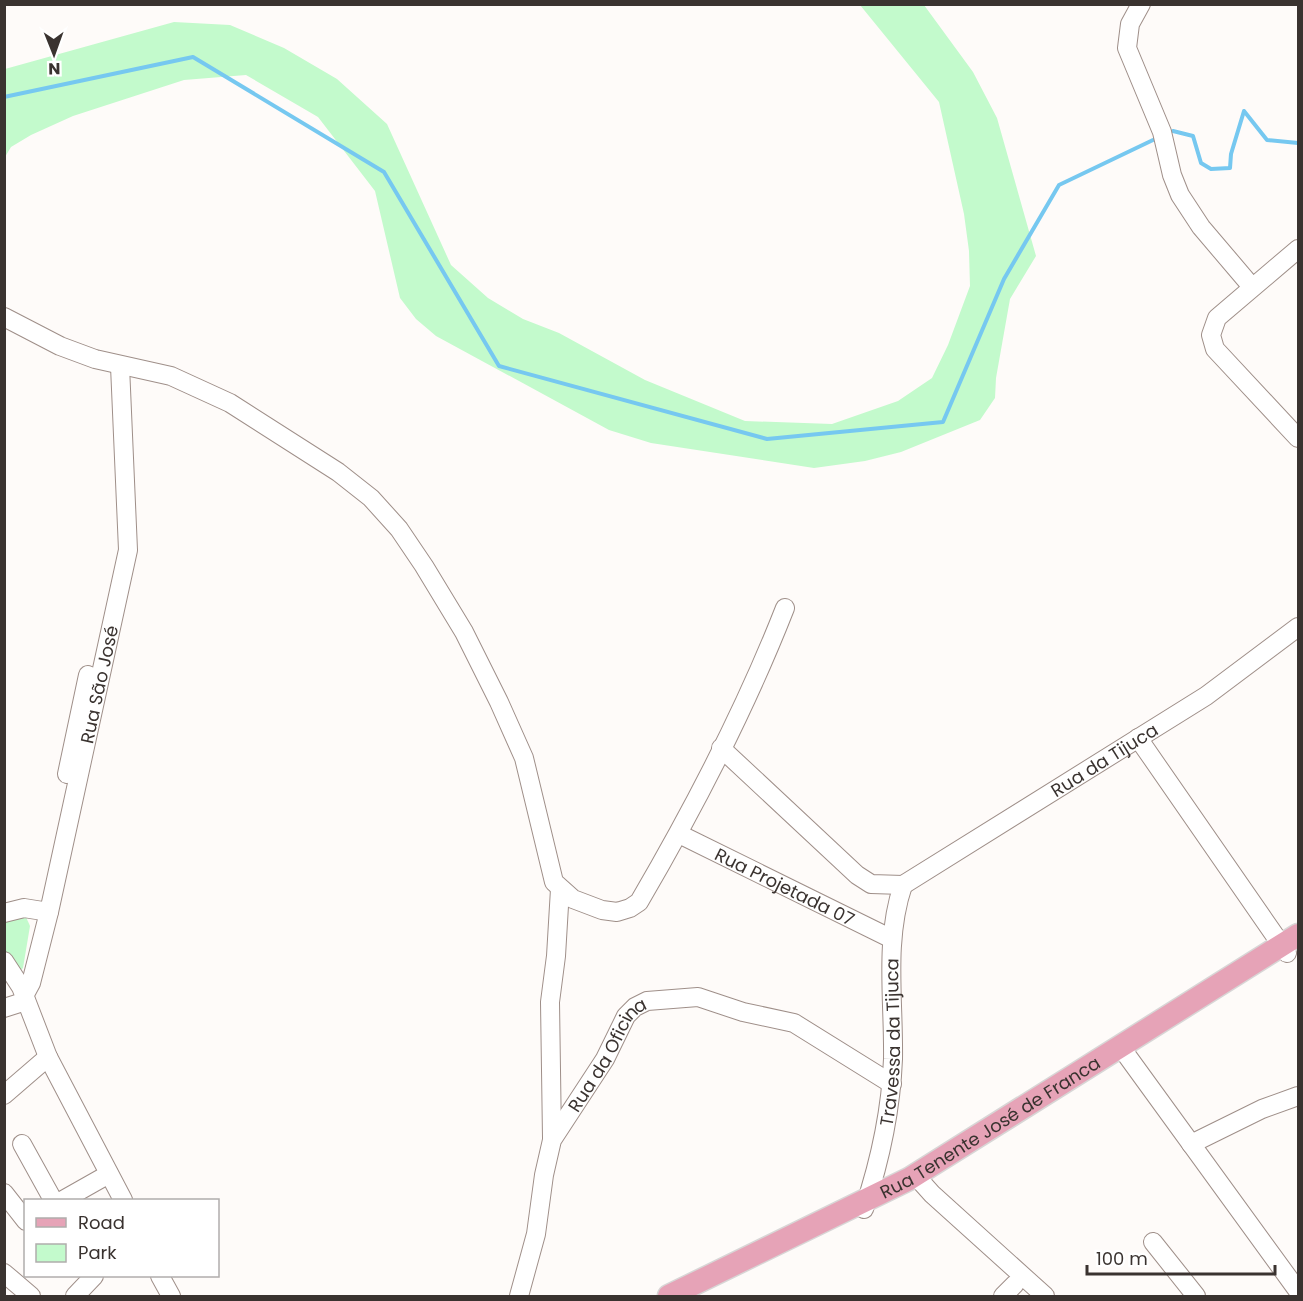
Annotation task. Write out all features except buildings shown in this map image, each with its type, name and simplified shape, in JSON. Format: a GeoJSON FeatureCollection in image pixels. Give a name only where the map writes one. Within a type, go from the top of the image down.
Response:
{"type":"FeatureCollection","features":[{"type":"Feature","properties":{"kind":"main road","name":"Rua Tenente José de Franca"},"geometry":{"type":"LineString","coordinates":[[669,1296],[915,1182],[1292,945]]}},
{"type":"Feature","properties":{"kind":"main road","name":"Rua Tenente José de Franca"},"geometry":{"type":"LineString","coordinates":[[702,1296],[865,1206]]}},
{"type":"Feature","properties":{"kind":"street"},"geometry":{"type":"LineString","coordinates":[[1141,4],[1130,24],[1126,48],[1162,132],[1176,185],[1201,227],[1252,287]]}},
{"type":"Feature","properties":{"kind":"street"},"geometry":{"type":"LineString","coordinates":[[1299,249],[1217,318],[1211,335],[1215,349],[1299,438]]}},
{"type":"Feature","properties":{"kind":"street"},"geometry":{"type":"LineString","coordinates":[[4,317],[60,346],[116,365],[171,376],[230,402],[338,472],[371,498],[399,530],[464,632],[504,712],[524,758],[551,873],[560,889],[573,899],[602,910],[617,912],[639,902],[679,834],[764,662],[785,608]]}},
{"type":"Feature","properties":{"kind":"street","name":"Rua São José"},"geometry":{"type":"LineString","coordinates":[[24,994],[80,740],[128,550],[116,365]]}},
{"type":"Feature","properties":{"kind":"street","name":"Rua da Tijuca"},"geometry":{"type":"LineString","coordinates":[[903,885],[1244,670],[1299,627]]}},
{"type":"Feature","properties":{"kind":"street"},"geometry":{"type":"LineString","coordinates":[[1138,738],[1292,945]]}},
{"type":"Feature","properties":{"kind":"street"},"geometry":{"type":"LineString","coordinates":[[721,748],[857,875],[872,884],[903,885]]}},
{"type":"Feature","properties":{"kind":"street","name":"Rua Projetada 07"},"geometry":{"type":"LineString","coordinates":[[679,834],[892,939]]}},
{"type":"Feature","properties":{"kind":"street","name":"Travessa da Tijuca"},"geometry":{"type":"LineString","coordinates":[[865,1206],[884,1132],[892,1084],[892,939],[897,904],[903,885]]}},
{"type":"Feature","properties":{"kind":"street"},"geometry":{"type":"LineString","coordinates":[[552,1140],[550,1002],[556,956],[560,889]]}},
{"type":"Feature","properties":{"kind":"street"},"geometry":{"type":"LineString","coordinates":[[4,914],[24,908],[44,911]]}},
{"type":"Feature","properties":{"kind":"street"},"geometry":{"type":"LineString","coordinates":[[4,961],[24,994],[48,1057],[122,1199]]}},
{"type":"Feature","properties":{"kind":"street"},"geometry":{"type":"LineString","coordinates":[[4,1008],[24,994]]}},
{"type":"Feature","properties":{"kind":"street","name":"Rua da Oficina"},"geometry":{"type":"LineString","coordinates":[[519,1296],[534,1243],[544,1175],[552,1140],[605,1059],[626,1016],[647,1001],[698,997],[743,1012],[794,1023],[892,1084]]}},
{"type":"Feature","properties":{"kind":"street"},"geometry":{"type":"LineString","coordinates":[[1123,1051],[1299,1291]]}},
{"type":"Feature","properties":{"kind":"street"},"geometry":{"type":"LineString","coordinates":[[4,1095],[48,1057]]}},
{"type":"Feature","properties":{"kind":"street"},"geometry":{"type":"LineString","coordinates":[[1191,1144],[1262,1109],[1299,1096]]}},
{"type":"Feature","properties":{"kind":"street"},"geometry":{"type":"LineString","coordinates":[[22,1144],[52,1199]]}},
{"type":"Feature","properties":{"kind":"street"},"geometry":{"type":"LineString","coordinates":[[65,1199],[110,1174]]}},
{"type":"Feature","properties":{"kind":"street"},"geometry":{"type":"LineString","coordinates":[[915,1182],[1019,1289],[1045,1296]]}},
{"type":"Feature","properties":{"kind":"street"},"geometry":{"type":"LineString","coordinates":[[4,1193],[24,1220]]}},
{"type":"Feature","properties":{"kind":"street"},"geometry":{"type":"LineString","coordinates":[[1153,1242],[1196,1296]]}},
{"type":"Feature","properties":{"kind":"street"},"geometry":{"type":"LineString","coordinates":[[4,1273],[31,1296]]}},
{"type":"Feature","properties":{"kind":"street"},"geometry":{"type":"LineString","coordinates":[[75,1296],[92,1277]]}},
{"type":"Feature","properties":{"kind":"street"},"geometry":{"type":"LineString","coordinates":[[161,1277],[171,1296]]}},
{"type":"Feature","properties":{"kind":"green space"},"geometry":{"type":"Polygon","coordinates":[[[860,5],[924,5],[973,72],[997,118],[1036,256],[1010,299],[996,378],[995,398],[980,420],[901,452],[865,461],[814,468],[651,443],[609,430],[436,336],[416,319],[400,298],[375,191],[318,117],[246,75],[184,80],[73,116],[11,147],[5,157],[5,69],[174,22],[230,25],[284,48],[337,79],[387,124],[451,265],[488,298],[523,319],[559,333],[645,380],[745,421],[832,424],[898,401],[932,378],[948,345],[970,286],[969,251],[964,214],[939,102],[860,5]]]}},
{"type":"Feature","properties":{"kind":"green space"},"geometry":{"type":"Polygon","coordinates":[[[17,916],[26,917],[30,926],[23,968],[20,971],[5,954],[5,921],[17,916]]]}},
{"type":"Feature","properties":{"kind":"waterway"},"geometry":{"type":"LineString","coordinates":[[4,97],[193,57],[384,172],[499,366],[767,439],[943,422],[1004,279],[1059,185],[1153,140]]}},
{"type":"Feature","properties":{"kind":"waterway"},"geometry":{"type":"LineString","coordinates":[[1173,131],[1193,136],[1201,163],[1211,169],[1230,168],[1231,154],[1244,111],[1267,140],[1298,143]]}}]}
